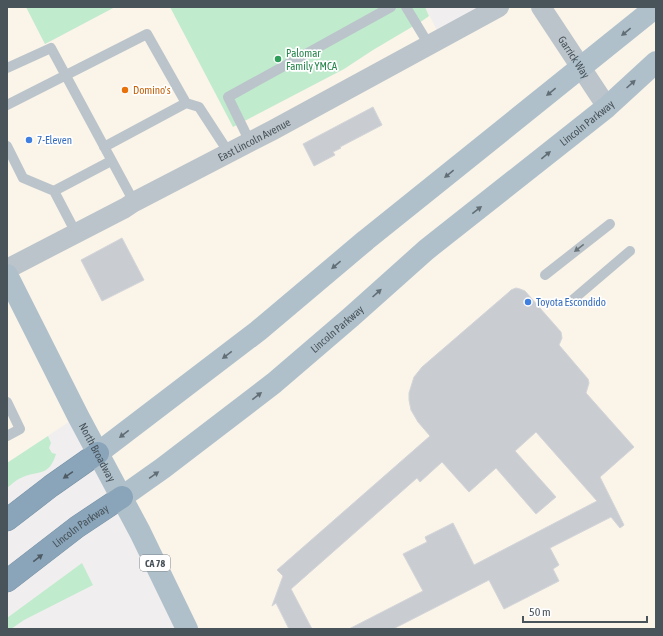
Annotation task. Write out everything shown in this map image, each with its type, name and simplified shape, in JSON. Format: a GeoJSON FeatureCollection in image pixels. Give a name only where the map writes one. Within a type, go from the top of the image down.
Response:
{"type":"FeatureCollection","features":[{"type":"Feature","properties":{"kind":"highway"},"geometry":{"type":"LineString","coordinates":[[7,520],[51,486],[98,453]]}},
{"type":"Feature","properties":{"kind":"highway","name":"Lincoln Parkway"},"geometry":{"type":"LineString","coordinates":[[7,582],[77,527],[122,497]]}},
{"type":"Feature","properties":{"kind":"main road"},"geometry":{"type":"LineString","coordinates":[[98,453],[258,331],[366,240],[656,7]]}},
{"type":"Feature","properties":{"kind":"main road","name":"Lincoln Parkway"},"geometry":{"type":"LineString","coordinates":[[122,497],[163,468],[274,383],[426,250],[607,107],[656,62]]}},
{"type":"Feature","properties":{"kind":"main road","name":"North Broadway"},"geometry":{"type":"LineString","coordinates":[[7,275],[51,363],[122,497],[188,629]]}},
{"type":"Feature","properties":{"kind":"street","name":"East Lincoln Avenue"},"geometry":{"type":"LineString","coordinates":[[7,269],[250,142],[499,7]]}},
{"type":"Feature","properties":{"kind":"street","name":"Garrick Way"},"geometry":{"type":"LineString","coordinates":[[541,7],[607,107]]}},
{"type":"Feature","properties":{"kind":"lane"},"geometry":{"type":"LineString","coordinates":[[250,142],[228,97],[391,7]]}},
{"type":"Feature","properties":{"kind":"lane"},"geometry":{"type":"LineString","coordinates":[[406,7],[429,45]]}},
{"type":"Feature","properties":{"kind":"lane"},"geometry":{"type":"LineString","coordinates":[[7,105],[147,34],[186,103],[199,107],[229,153]]}},
{"type":"Feature","properties":{"kind":"lane"},"geometry":{"type":"LineString","coordinates":[[7,68],[51,48],[134,202]]}},
{"type":"Feature","properties":{"kind":"lane"},"geometry":{"type":"LineString","coordinates":[[104,147],[186,103]]}},
{"type":"Feature","properties":{"kind":"lane"},"geometry":{"type":"LineString","coordinates":[[7,146],[11,164],[23,178],[54,191],[76,233]]}},
{"type":"Feature","properties":{"kind":"lane"},"geometry":{"type":"LineString","coordinates":[[54,191],[111,160]]}},
{"type":"Feature","properties":{"kind":"lane"},"geometry":{"type":"LineString","coordinates":[[545,275],[610,224]]}},
{"type":"Feature","properties":{"kind":"lane"},"geometry":{"type":"LineString","coordinates":[[569,303],[630,251]]}},
{"type":"Feature","properties":{"kind":"lane"},"geometry":{"type":"LineString","coordinates":[[7,402],[20,429],[7,436]]}},
{"type":"Feature","properties":{"kind":"shaded area"},"geometry":{"type":"Polygon","coordinates":[[[7,7],[26,7],[45,44],[115,7],[425,7],[441,38],[499,7],[656,7],[656,629],[187,629],[78,416],[7,463],[7,7]]]}},
{"type":"Feature","properties":{"kind":"green space"},"geometry":{"type":"Polygon","coordinates":[[[26,7],[115,7],[45,44],[26,7]]]}},
{"type":"Feature","properties":{"kind":"green space","name":"Palomar Family YMCA"},"geometry":{"type":"Polygon","coordinates":[[[170,7],[425,7],[429,16],[344,69],[233,127],[170,7]]]}},
{"type":"Feature","properties":{"kind":"green space"},"geometry":{"type":"Polygon","coordinates":[[[48,436],[51,443],[49,448],[52,453],[56,454],[47,470],[21,478],[7,488],[7,463],[48,436]]]}},
{"type":"Feature","properties":{"kind":"green space"},"geometry":{"type":"Polygon","coordinates":[[[82,563],[93,585],[24,620],[11,629],[7,629],[7,618],[82,563]]]}},
{"type":"Feature","properties":{"kind":"building"},"geometry":{"type":"Polygon","coordinates":[[[373,107],[382,125],[340,147],[341,148],[333,152],[335,155],[314,166],[303,144],[373,107]]]}},
{"type":"Feature","properties":{"kind":"building"},"geometry":{"type":"Polygon","coordinates":[[[122,238],[144,280],[102,301],[81,260],[122,238]]]}},
{"type":"Feature","properties":{"kind":"building"},"geometry":{"type":"Polygon","coordinates":[[[516,288],[525,291],[561,332],[562,338],[559,345],[588,379],[589,383],[586,393],[634,447],[600,477],[624,525],[620,528],[611,517],[550,548],[559,565],[553,569],[559,581],[504,609],[489,580],[393,629],[349,629],[423,591],[403,554],[427,542],[425,537],[453,523],[474,565],[597,501],[536,432],[515,451],[556,497],[536,514],[496,468],[469,492],[442,462],[420,482],[417,478],[291,589],[312,629],[289,629],[276,603],[272,606],[283,576],[277,570],[430,436],[418,422],[411,410],[409,393],[414,377],[422,367],[511,290],[516,288]]]}},
{"type":"Feature","properties":{"kind":"place","name":"Palomar Family YMCA"},"geometry":{"type":"Point","coordinates":[278,59]}},
{"type":"Feature","properties":{"kind":"place","name":"Domino's"},"geometry":{"type":"Point","coordinates":[125,90]}},
{"type":"Feature","properties":{"kind":"place","name":"7-Eleven"},"geometry":{"type":"Point","coordinates":[29,140]}},
{"type":"Feature","properties":{"kind":"place","name":"Toyota Escondido"},"geometry":{"type":"Point","coordinates":[528,302]}}]}
